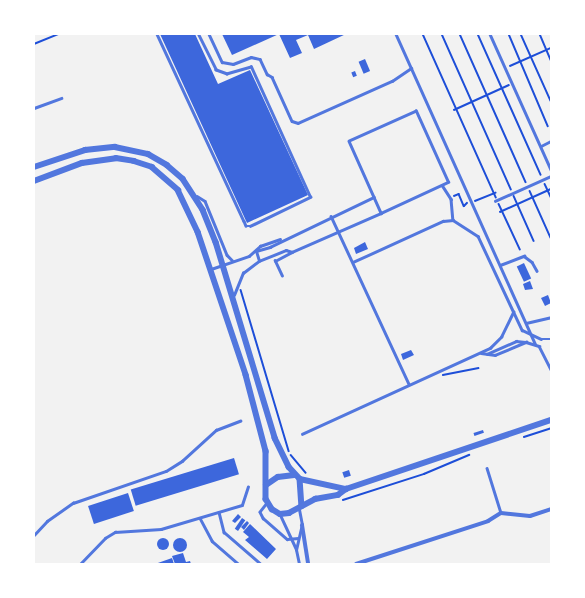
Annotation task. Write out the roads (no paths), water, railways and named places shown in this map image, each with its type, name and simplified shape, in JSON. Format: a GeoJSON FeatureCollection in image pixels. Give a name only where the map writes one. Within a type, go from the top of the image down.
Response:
{"type":"FeatureCollection","features":[{"type":"Feature","properties":{"kind":"street"},"geometry":{"type":"LineString","coordinates":[[34,167],[84,150],[127,149],[148,154],[167,165],[183,179],[194,195],[209,223],[234,296],[274,438],[294,475],[300,479],[346,489]]}},
{"type":"Feature","properties":{"kind":"street"},"geometry":{"type":"LineString","coordinates":[[34,181],[82,163],[106,158],[126,159],[152,168],[166,177],[183,197],[210,269],[257,413],[266,451],[267,502],[280,514],[289,514],[319,498],[338,495],[346,489],[551,420]]}},
{"type":"Feature","properties":{"kind":"street"},"geometry":{"type":"LineString","coordinates":[[266,485],[278,477],[294,475]]}},
{"type":"Feature","properties":{"kind":"street"},"geometry":{"type":"LineString","coordinates":[[300,479],[300,507]]}},
{"type":"Feature","properties":{"kind":"street"},"geometry":{"type":"LineString","coordinates":[[356,564],[488,521],[501,513],[530,516],[551,509]]}},
{"type":"Feature","properties":{"kind":"street"},"geometry":{"type":"LineString","coordinates":[[302,525],[308,564]]}},
{"type":"Feature","properties":{"kind":"lane"},"geometry":{"type":"LineString","coordinates":[[157,34],[246,226],[250,226],[310,197],[251,67],[227,74],[216,70],[198,34]]}},
{"type":"Feature","properties":{"kind":"lane"},"geometry":{"type":"LineString","coordinates":[[209,34],[222,62],[233,64],[251,57],[260,59],[267,74],[272,78],[292,121],[298,123],[392,81],[411,67]]}},
{"type":"Feature","properties":{"kind":"lane"},"geometry":{"type":"LineString","coordinates":[[396,34],[531,336],[535,344],[542,351],[551,370]]}},
{"type":"Feature","properties":{"kind":"lane"},"geometry":{"type":"LineString","coordinates":[[490,34],[551,170]]}},
{"type":"Feature","properties":{"kind":"lane"},"geometry":{"type":"LineString","coordinates":[[34,108],[61,98]]}},
{"type":"Feature","properties":{"kind":"lane"},"geometry":{"type":"LineString","coordinates":[[282,276],[275,261],[338,231],[381,213],[442,186],[448,182],[416,111],[349,141],[381,213]]}},
{"type":"Feature","properties":{"kind":"lane"},"geometry":{"type":"LineString","coordinates":[[540,146],[551,141]]}},
{"type":"Feature","properties":{"kind":"lane"},"geometry":{"type":"LineString","coordinates":[[496,200],[551,176]]}},
{"type":"Feature","properties":{"kind":"lane"},"geometry":{"type":"LineString","coordinates":[[442,186],[451,199],[453,220]]}},
{"type":"Feature","properties":{"kind":"lane"},"geometry":{"type":"LineString","coordinates":[[194,195],[205,201],[227,256],[232,260]]}},
{"type":"Feature","properties":{"kind":"lane"},"geometry":{"type":"LineString","coordinates":[[210,269],[232,260],[240,260],[268,242],[285,238],[374,197]]}},
{"type":"Feature","properties":{"kind":"lane"},"geometry":{"type":"LineString","coordinates":[[331,216],[408,384]]}},
{"type":"Feature","properties":{"kind":"lane"},"geometry":{"type":"LineString","coordinates":[[353,262],[443,221],[453,220],[478,236],[512,312],[522,330],[531,336],[551,339]]}},
{"type":"Feature","properties":{"kind":"lane"},"geometry":{"type":"LineString","coordinates":[[234,296],[243,273],[259,261],[286,250],[292,252]]}},
{"type":"Feature","properties":{"kind":"lane"},"geometry":{"type":"LineString","coordinates":[[256,251],[259,261]]}},
{"type":"Feature","properties":{"kind":"lane"},"geometry":{"type":"LineString","coordinates":[[500,265],[524,256],[532,262],[537,271]]}},
{"type":"Feature","properties":{"kind":"lane"},"geometry":{"type":"LineString","coordinates":[[302,434],[408,384],[480,353],[496,343],[501,337],[512,312]]}},
{"type":"Feature","properties":{"kind":"lane"},"geometry":{"type":"LineString","coordinates":[[526,323],[551,317]]}},
{"type":"Feature","properties":{"kind":"lane"},"geometry":{"type":"LineString","coordinates":[[480,353],[494,355],[526,342],[535,344]]}},
{"type":"Feature","properties":{"kind":"lane"},"geometry":{"type":"LineString","coordinates":[[34,535],[47,521],[73,503],[166,471],[193,452],[216,430],[240,421]]}},
{"type":"Feature","properties":{"kind":"lane"},"geometry":{"type":"LineString","coordinates":[[487,468],[501,513]]}},
{"type":"Feature","properties":{"kind":"lane"},"geometry":{"type":"LineString","coordinates":[[80,564],[105,538],[115,532],[161,529],[242,505],[248,487]]}},
{"type":"Feature","properties":{"kind":"lane"},"geometry":{"type":"LineString","coordinates":[[267,502],[260,512],[262,518],[287,539],[292,540],[298,538]]}},
{"type":"Feature","properties":{"kind":"lane"},"geometry":{"type":"LineString","coordinates":[[296,550],[302,525],[300,507]]}},
{"type":"Feature","properties":{"kind":"lane"},"geometry":{"type":"LineString","coordinates":[[219,512],[224,532],[260,564]]}},
{"type":"Feature","properties":{"kind":"lane"},"geometry":{"type":"LineString","coordinates":[[280,514],[296,550],[299,564]]}},
{"type":"Feature","properties":{"kind":"lane"},"geometry":{"type":"LineString","coordinates":[[200,518],[212,541],[238,564]]}}]}
